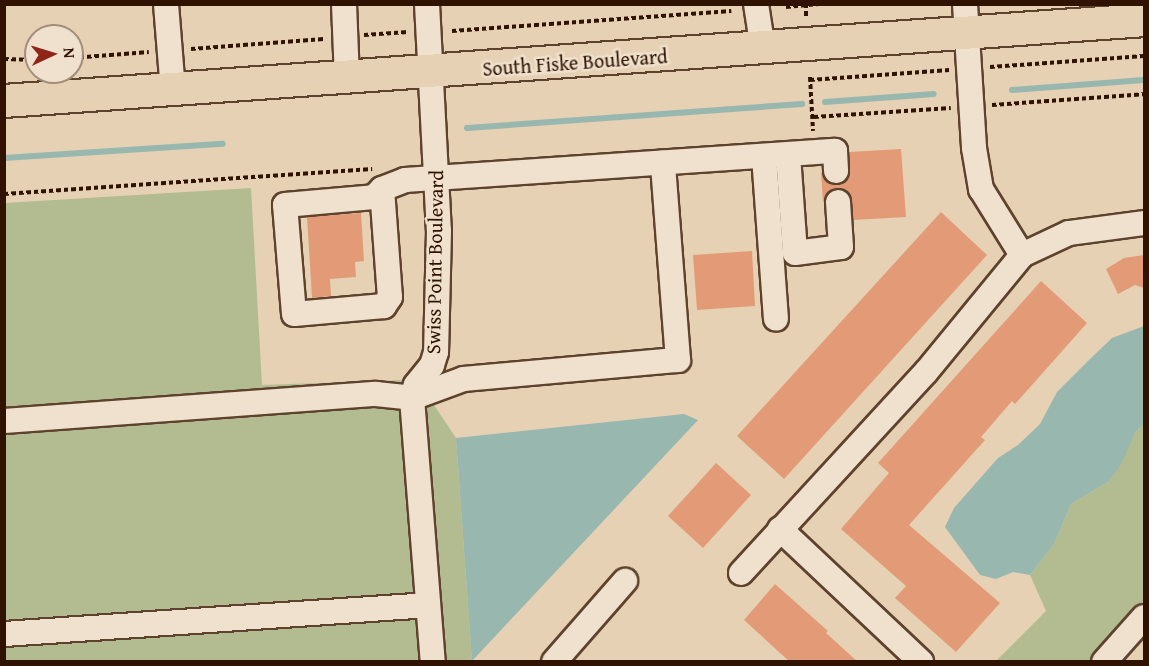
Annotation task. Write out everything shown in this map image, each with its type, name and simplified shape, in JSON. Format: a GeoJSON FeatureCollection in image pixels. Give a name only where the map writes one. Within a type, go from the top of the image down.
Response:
{"type":"FeatureCollection","features":[{"type":"Feature","properties":{"kind":"main road","name":"South Fiske Boulevard"},"geometry":{"type":"LineString","coordinates":[[4,101],[967,36],[1144,20]]}},
{"type":"Feature","properties":{"kind":"street"},"geometry":{"type":"LineString","coordinates":[[166,4],[173,91]]}},
{"type":"Feature","properties":{"kind":"street"},"geometry":{"type":"LineString","coordinates":[[344,4],[347,78]]}},
{"type":"Feature","properties":{"kind":"street","name":"Swiss Point Boulevard"},"geometry":{"type":"LineString","coordinates":[[412,398],[416,385],[432,364],[436,352],[437,178],[428,4]]}},
{"type":"Feature","properties":{"kind":"street"},"geometry":{"type":"LineString","coordinates":[[756,4],[763,49]]}},
{"type":"Feature","properties":{"kind":"street"},"geometry":{"type":"LineString","coordinates":[[965,4],[974,148],[981,189],[1022,255]]}},
{"type":"Feature","properties":{"kind":"street"},"geometry":{"type":"LineString","coordinates":[[381,178],[405,180],[835,152],[836,171]]}},
{"type":"Feature","properties":{"kind":"street"},"geometry":{"type":"LineString","coordinates":[[776,155],[795,253],[841,247],[838,202]]}},
{"type":"Feature","properties":{"kind":"street"},"geometry":{"type":"LineString","coordinates":[[776,155],[776,319]]}},
{"type":"Feature","properties":{"kind":"street"},"geometry":{"type":"LineString","coordinates":[[4,421],[376,394],[412,398],[464,379],[678,360],[663,163]]}},
{"type":"Feature","properties":{"kind":"street"},"geometry":{"type":"LineString","coordinates":[[381,178],[390,297],[384,306],[294,314],[285,205],[374,197],[381,178]]}},
{"type":"Feature","properties":{"kind":"street"},"geometry":{"type":"LineString","coordinates":[[741,573],[926,372],[1022,255],[1069,233],[1144,223]]}},
{"type":"Feature","properties":{"kind":"street"},"geometry":{"type":"LineString","coordinates":[[412,398],[432,662]]}},
{"type":"Feature","properties":{"kind":"street"},"geometry":{"type":"LineString","coordinates":[[780,529],[921,662]]}},
{"type":"Feature","properties":{"kind":"street"},"geometry":{"type":"LineString","coordinates":[[554,662],[625,581]]}},
{"type":"Feature","properties":{"kind":"street"},"geometry":{"type":"LineString","coordinates":[[4,634],[428,605]]}},
{"type":"Feature","properties":{"kind":"street"},"geometry":{"type":"LineString","coordinates":[[1104,662],[1144,617]]}},
{"type":"Feature","properties":{"kind":"path"},"geometry":{"type":"LineString","coordinates":[[786,7],[819,4]]}},
{"type":"Feature","properties":{"kind":"path"},"geometry":{"type":"LineString","coordinates":[[452,31],[731,10]]}},
{"type":"Feature","properties":{"kind":"path"},"geometry":{"type":"LineString","coordinates":[[361,35],[410,32]]}},
{"type":"Feature","properties":{"kind":"path"},"geometry":{"type":"LineString","coordinates":[[190,49],[332,39]]}},
{"type":"Feature","properties":{"kind":"path"},"geometry":{"type":"LineString","coordinates":[[84,57],[154,51]]}},
{"type":"Feature","properties":{"kind":"path"},"geometry":{"type":"LineString","coordinates":[[4,59],[24,60]]}},
{"type":"Feature","properties":{"kind":"path"},"geometry":{"type":"LineString","coordinates":[[4,194],[381,178]]}},
{"type":"Feature","properties":{"kind":"green space"},"geometry":{"type":"Polygon","coordinates":[[[251,188],[262,385],[405,380],[401,399],[402,431],[421,661],[5,662],[5,203],[251,188]]]}},
{"type":"Feature","properties":{"kind":"green space"},"geometry":{"type":"Polygon","coordinates":[[[426,393],[456,438],[472,661],[444,661],[426,393]]]}},
{"type":"Feature","properties":{"kind":"green space"},"geometry":{"type":"Polygon","coordinates":[[[1144,424],[1144,600],[1088,661],[995,662],[1046,611],[1030,575],[1054,544],[1071,504],[1108,482],[1135,433],[1144,424]]]}},
{"type":"Feature","properties":{"kind":"water"},"geometry":{"type":"Polygon","coordinates":[[[1144,326],[1144,424],[1135,433],[1120,466],[1108,482],[1071,504],[1054,544],[1030,575],[1013,572],[996,579],[980,575],[945,527],[954,508],[998,458],[1018,445],[1040,424],[1057,392],[1089,360],[1112,338],[1144,326]]]}},
{"type":"Feature","properties":{"kind":"water"},"geometry":{"type":"Polygon","coordinates":[[[684,414],[698,420],[472,661],[456,438],[684,414]]]}},
{"type":"Feature","properties":{"kind":"building"},"geometry":{"type":"Polygon","coordinates":[[[901,149],[906,217],[853,220],[850,195],[838,188],[830,191],[823,203],[821,172],[830,184],[844,183],[850,171],[849,152],[901,149]]]}},
{"type":"Feature","properties":{"kind":"building"},"geometry":{"type":"Polygon","coordinates":[[[941,212],[987,255],[784,479],[737,436],[941,212]]]}},
{"type":"Feature","properties":{"kind":"building"},"geometry":{"type":"Polygon","coordinates":[[[361,213],[364,261],[355,262],[356,277],[330,279],[331,296],[312,298],[307,217],[361,213]]]}},
{"type":"Feature","properties":{"kind":"building"},"geometry":{"type":"Polygon","coordinates":[[[752,251],[755,306],[697,310],[693,255],[752,251]]]}},
{"type":"Feature","properties":{"kind":"building"},"geometry":{"type":"Polygon","coordinates":[[[1144,255],[1144,288],[1135,285],[1118,294],[1106,269],[1124,258],[1144,255]]]}},
{"type":"Feature","properties":{"kind":"building"},"geometry":{"type":"Polygon","coordinates":[[[1041,281],[1087,323],[1015,404],[1012,401],[981,437],[985,440],[909,525],[1000,603],[956,652],[895,598],[906,586],[841,529],[889,473],[878,463],[1041,281]]]}},
{"type":"Feature","properties":{"kind":"building"},"geometry":{"type":"Polygon","coordinates":[[[716,463],[751,495],[703,548],[668,516],[716,463]]]}},
{"type":"Feature","properties":{"kind":"building"},"geometry":{"type":"Polygon","coordinates":[[[775,584],[828,631],[826,633],[858,662],[790,662],[744,620],[775,584]]]}},
{"type":"Feature","properties":{"kind":"waterway"},"geometry":{"type":"LineString","coordinates":[[1012,90],[1144,80]]}},
{"type":"Feature","properties":{"kind":"waterway"},"geometry":{"type":"LineString","coordinates":[[825,102],[934,94]]}},
{"type":"Feature","properties":{"kind":"waterway"},"geometry":{"type":"LineString","coordinates":[[467,128],[802,104]]}},
{"type":"Feature","properties":{"kind":"waterway"},"geometry":{"type":"LineString","coordinates":[[4,158],[223,144]]}}]}
